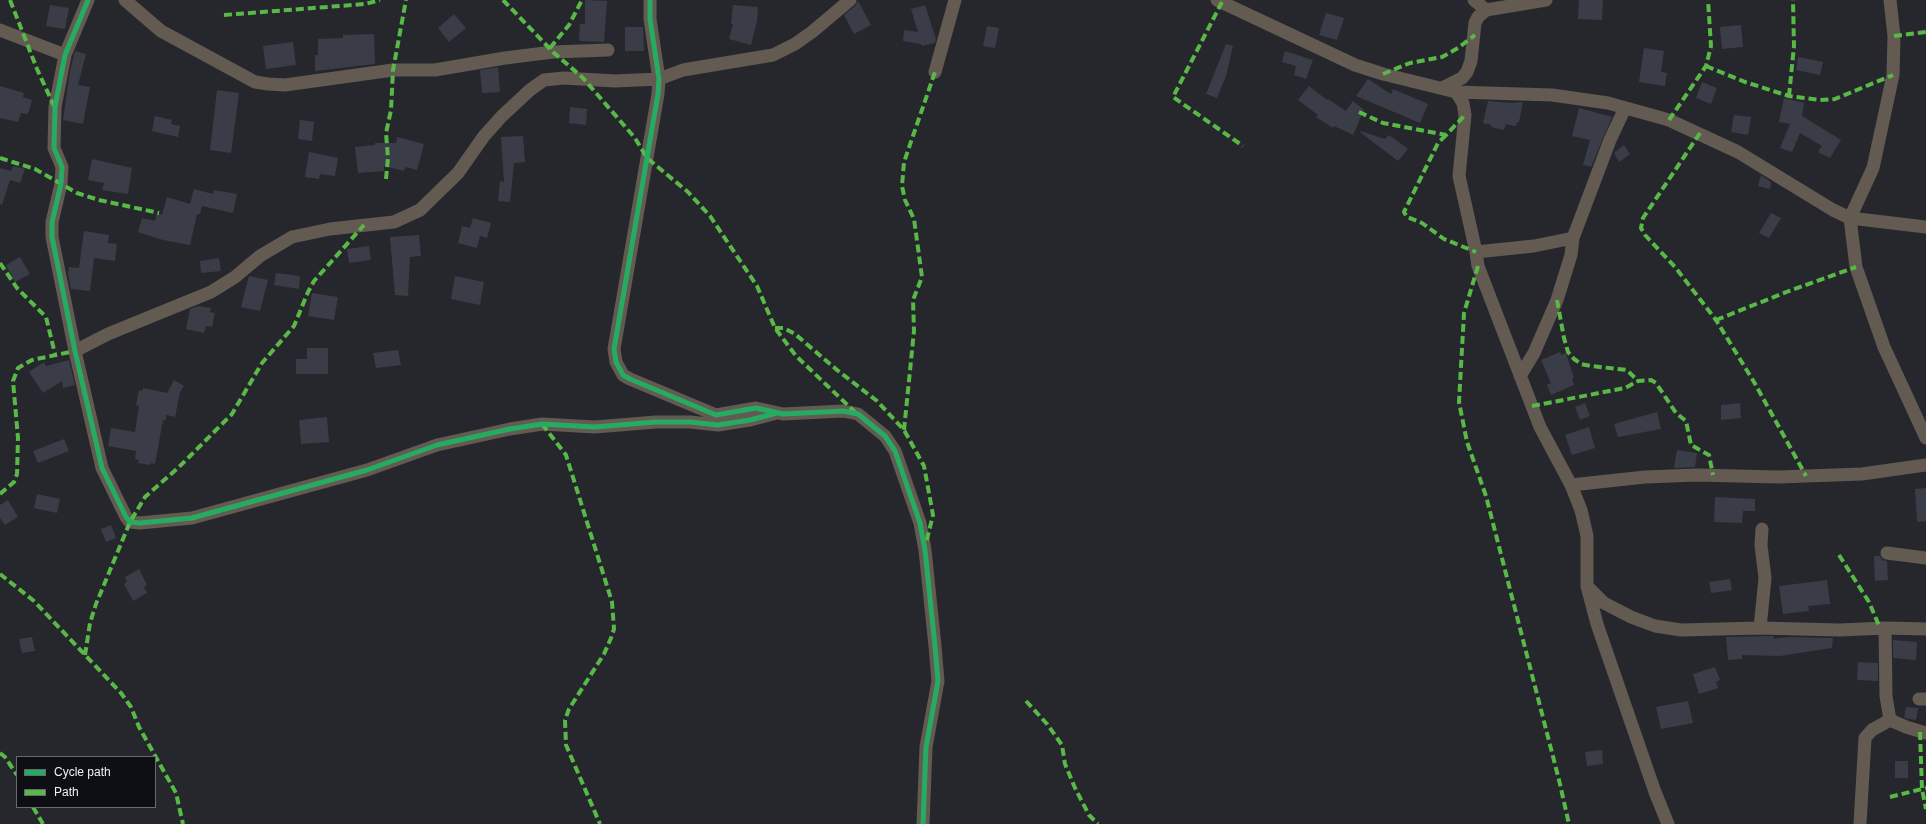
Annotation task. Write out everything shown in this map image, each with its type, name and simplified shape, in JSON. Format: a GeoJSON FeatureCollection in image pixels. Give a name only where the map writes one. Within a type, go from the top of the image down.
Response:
{"type":"FeatureCollection","features":[{"type":"Feature","properties":{"kind":"street"},"geometry":{"type":"LineString","coordinates":[[88,0],[65,55],[55,108],[54,148],[62,167],[61,184],[52,222],[52,237],[75,352],[102,468],[126,517],[130,522],[140,523],[192,518],[367,470],[437,445],[510,429],[542,424],[595,427],[656,422],[690,422],[718,425],[750,420],[777,413],[843,411],[858,414],[885,436],[895,450],[920,523],[925,550],[936,646],[938,681],[926,747],[923,824]]}},
{"type":"Feature","properties":{"kind":"street"},"geometry":{"type":"LineString","coordinates":[[125,0],[168,35],[255,82],[268,84],[285,85],[393,70],[435,70],[532,54],[608,50]]}},
{"type":"Feature","properties":{"kind":"street"},"geometry":{"type":"LineString","coordinates":[[650,0],[650,19],[659,78],[658,94],[614,348],[616,362],[623,375],[630,379],[710,413],[722,415],[752,408],[777,413]]}},
{"type":"Feature","properties":{"kind":"street"},"geometry":{"type":"LineString","coordinates":[[75,352],[108,334],[211,292],[235,276],[260,256],[292,237],[330,229],[394,222],[420,210],[458,173],[484,136],[502,116],[530,90],[544,80],[564,78],[615,81],[659,78],[683,70],[772,55],[795,44],[833,16],[850,0]]}},
{"type":"Feature","properties":{"kind":"street"},"geometry":{"type":"LineString","coordinates":[[935,72],[955,0]]}},
{"type":"Feature","properties":{"kind":"street"},"geometry":{"type":"LineString","coordinates":[[1217,0],[1355,65],[1383,74],[1456,92],[1552,95],[1608,103],[1668,120],[1706,136],[1738,152],[1833,210],[1850,218],[1926,227]]}},
{"type":"Feature","properties":{"kind":"street"},"geometry":{"type":"LineString","coordinates":[[1474,0],[1486,10]]}},
{"type":"Feature","properties":{"kind":"street"},"geometry":{"type":"LineString","coordinates":[[1442,88],[1462,78],[1467,72],[1471,61],[1475,23],[1478,17],[1486,10],[1546,0]]}},
{"type":"Feature","properties":{"kind":"street"},"geometry":{"type":"LineString","coordinates":[[1890,0],[1894,36],[1894,75],[1873,168],[1850,218],[1856,268],[1884,347],[1926,438]]}},
{"type":"Feature","properties":{"kind":"street"},"geometry":{"type":"LineString","coordinates":[[0,30],[65,55]]}},
{"type":"Feature","properties":{"kind":"street"},"geometry":{"type":"LineString","coordinates":[[1456,92],[1463,103],[1466,115],[1459,176],[1478,266],[1540,427],[1571,485],[1581,510],[1587,536],[1587,586],[1597,624],[1655,792],[1668,824]]}},
{"type":"Feature","properties":{"kind":"street"},"geometry":{"type":"LineString","coordinates":[[1520,376],[1534,353],[1557,300],[1571,255],[1574,238],[1610,140],[1625,108]]}},
{"type":"Feature","properties":{"kind":"street"},"geometry":{"type":"LineString","coordinates":[[1476,252],[1534,246],[1574,238]]}},
{"type":"Feature","properties":{"kind":"street"},"geometry":{"type":"LineString","coordinates":[[1571,485],[1645,477],[1697,475],[1778,476],[1862,474],[1926,466]]}},
{"type":"Feature","properties":{"kind":"street"},"geometry":{"type":"LineString","coordinates":[[1760,628],[1765,578],[1761,544],[1762,529]]}},
{"type":"Feature","properties":{"kind":"street"},"geometry":{"type":"LineString","coordinates":[[1887,553],[1906,557],[1926,558]]}},
{"type":"Feature","properties":{"kind":"street"},"geometry":{"type":"LineString","coordinates":[[1587,586],[1604,603],[1631,617],[1655,626],[1681,630],[1760,628],[1840,630],[1885,628],[1926,629]]}},
{"type":"Feature","properties":{"kind":"street"},"geometry":{"type":"LineString","coordinates":[[1885,628],[1886,696],[1890,720]]}},
{"type":"Feature","properties":{"kind":"street"},"geometry":{"type":"LineString","coordinates":[[1890,720],[1926,733]]}},
{"type":"Feature","properties":{"kind":"street"},"geometry":{"type":"LineString","coordinates":[[1860,824],[1865,738],[1872,730],[1890,720]]}},
{"type":"Feature","properties":{"kind":"building"},"geometry":{"type":"Polygon","coordinates":[[[585,0],[607,1],[604,42],[579,41],[580,24],[585,24],[585,0]]]}},
{"type":"Feature","properties":{"kind":"building"},"geometry":{"type":"Polygon","coordinates":[[[1579,0],[1603,0],[1602,20],[1578,19],[1579,0]]]}},
{"type":"Feature","properties":{"kind":"building"},"geometry":{"type":"Polygon","coordinates":[[[858,1],[871,25],[854,34],[844,15],[855,6],[858,1]]]}},
{"type":"Feature","properties":{"kind":"building"},"geometry":{"type":"Polygon","coordinates":[[[50,5],[69,8],[65,29],[46,26],[50,5]]]}},
{"type":"Feature","properties":{"kind":"building"},"geometry":{"type":"Polygon","coordinates":[[[733,5],[758,7],[757,21],[751,45],[729,39],[733,24],[731,24],[733,5]]]}},
{"type":"Feature","properties":{"kind":"building"},"geometry":{"type":"Polygon","coordinates":[[[925,5],[936,39],[935,43],[922,46],[921,44],[903,41],[904,30],[918,32],[911,9],[925,5]]]}},
{"type":"Feature","properties":{"kind":"building"},"geometry":{"type":"Polygon","coordinates":[[[1326,13],[1344,18],[1337,40],[1319,35],[1326,13]]]}},
{"type":"Feature","properties":{"kind":"building"},"geometry":{"type":"Polygon","coordinates":[[[454,14],[466,28],[449,42],[438,28],[454,14]]]}},
{"type":"Feature","properties":{"kind":"building"},"geometry":{"type":"Polygon","coordinates":[[[1741,25],[1743,47],[1722,49],[1720,27],[1741,25]]]}},
{"type":"Feature","properties":{"kind":"building"},"geometry":{"type":"Polygon","coordinates":[[[987,26],[999,28],[995,48],[983,46],[987,26]]]}},
{"type":"Feature","properties":{"kind":"building"},"geometry":{"type":"Polygon","coordinates":[[[625,27],[643,27],[644,51],[625,51],[625,27]]]}},
{"type":"Feature","properties":{"kind":"building"},"geometry":{"type":"Polygon","coordinates":[[[374,34],[375,64],[315,71],[315,55],[318,55],[318,39],[343,38],[343,35],[374,34]]]}},
{"type":"Feature","properties":{"kind":"building"},"geometry":{"type":"Polygon","coordinates":[[[293,42],[296,65],[266,69],[263,46],[293,42]]]}},
{"type":"Feature","properties":{"kind":"building"},"geometry":{"type":"Polygon","coordinates":[[[1226,44],[1233,46],[1226,76],[1217,98],[1206,94],[1226,44]]]}},
{"type":"Feature","properties":{"kind":"building"},"geometry":{"type":"Polygon","coordinates":[[[1644,48],[1664,51],[1661,72],[1667,73],[1665,86],[1639,82],[1644,48]]]}},
{"type":"Feature","properties":{"kind":"building"},"geometry":{"type":"Polygon","coordinates":[[[75,51],[86,54],[78,85],[90,87],[83,124],[63,120],[70,71],[75,51]]]}},
{"type":"Feature","properties":{"kind":"building"},"geometry":{"type":"Polygon","coordinates":[[[1285,51],[1313,60],[1306,79],[1294,75],[1296,66],[1282,62],[1285,51]]]}},
{"type":"Feature","properties":{"kind":"building"},"geometry":{"type":"Polygon","coordinates":[[[1798,57],[1823,62],[1820,75],[1796,70],[1798,57]]]}},
{"type":"Feature","properties":{"kind":"building"},"geometry":{"type":"Polygon","coordinates":[[[498,67],[500,92],[482,93],[480,70],[498,67]]]}},
{"type":"Feature","properties":{"kind":"building"},"geometry":{"type":"Polygon","coordinates":[[[1368,79],[1391,94],[1393,89],[1428,104],[1420,123],[1356,96],[1368,79]]]}},
{"type":"Feature","properties":{"kind":"building"},"geometry":{"type":"Polygon","coordinates":[[[1702,82],[1717,88],[1711,104],[1696,98],[1702,82]]]}},
{"type":"Feature","properties":{"kind":"building"},"geometry":{"type":"Polygon","coordinates":[[[0,86],[24,93],[23,97],[32,100],[28,114],[21,113],[18,122],[0,118],[0,86]]]}},
{"type":"Feature","properties":{"kind":"building"},"geometry":{"type":"Polygon","coordinates":[[[1309,86],[1327,100],[1328,99],[1346,111],[1353,101],[1364,110],[1353,135],[1334,126],[1333,128],[1316,117],[1318,115],[1298,100],[1309,86]]]}},
{"type":"Feature","properties":{"kind":"building"},"geometry":{"type":"Polygon","coordinates":[[[217,90],[239,93],[231,153],[210,150],[217,90]]]}},
{"type":"Feature","properties":{"kind":"building"},"geometry":{"type":"Polygon","coordinates":[[[1784,98],[1804,103],[1802,116],[1841,140],[1830,158],[1818,152],[1822,146],[1800,133],[1792,152],[1780,148],[1790,124],[1779,122],[1784,98]]]}},
{"type":"Feature","properties":{"kind":"building"},"geometry":{"type":"Polygon","coordinates":[[[1488,101],[1511,103],[1523,102],[1519,122],[1517,122],[1516,126],[1506,124],[1504,130],[1491,127],[1491,125],[1483,123],[1488,101]]]}},
{"type":"Feature","properties":{"kind":"building"},"geometry":{"type":"Polygon","coordinates":[[[570,107],[587,109],[586,125],[569,123],[570,107]]]}},
{"type":"Feature","properties":{"kind":"building"},"geometry":{"type":"Polygon","coordinates":[[[1579,108],[1612,117],[1591,167],[1583,165],[1590,140],[1572,136],[1579,108]]]}},
{"type":"Feature","properties":{"kind":"building"},"geometry":{"type":"Polygon","coordinates":[[[1734,115],[1751,117],[1748,135],[1731,132],[1734,115]]]}},
{"type":"Feature","properties":{"kind":"building"},"geometry":{"type":"Polygon","coordinates":[[[155,116],[172,120],[171,124],[180,126],[178,137],[152,131],[155,116]]]}},
{"type":"Feature","properties":{"kind":"building"},"geometry":{"type":"Polygon","coordinates":[[[300,120],[314,122],[312,141],[298,139],[300,120]]]}},
{"type":"Feature","properties":{"kind":"building"},"geometry":{"type":"Polygon","coordinates":[[[1360,131],[1385,139],[1389,135],[1408,149],[1398,161],[1360,131]]]}},
{"type":"Feature","properties":{"kind":"building"},"geometry":{"type":"Polygon","coordinates":[[[523,136],[525,162],[514,163],[510,202],[498,201],[500,181],[504,182],[501,137],[523,136]]]}},
{"type":"Feature","properties":{"kind":"building"},"geometry":{"type":"Polygon","coordinates":[[[397,137],[424,144],[417,170],[406,167],[404,171],[384,166],[384,171],[358,173],[355,147],[375,145],[375,143],[396,143],[397,137]]]}},
{"type":"Feature","properties":{"kind":"building"},"geometry":{"type":"Polygon","coordinates":[[[1624,145],[1630,154],[1619,162],[1614,153],[1624,145]]]}},
{"type":"Feature","properties":{"kind":"building"},"geometry":{"type":"Polygon","coordinates":[[[309,152],[338,158],[335,176],[320,174],[319,179],[305,177],[309,152]]]}},
{"type":"Feature","properties":{"kind":"building"},"geometry":{"type":"Polygon","coordinates":[[[92,159],[132,168],[128,194],[102,190],[104,183],[88,180],[92,159]]]}},
{"type":"Feature","properties":{"kind":"building"},"geometry":{"type":"Polygon","coordinates":[[[13,166],[25,169],[20,183],[10,180],[2,205],[0,204],[0,168],[11,171],[13,166]]]}},
{"type":"Feature","properties":{"kind":"building"},"geometry":{"type":"Polygon","coordinates":[[[1761,175],[1771,182],[1770,189],[1758,186],[1761,175]]]}},
{"type":"Feature","properties":{"kind":"building"},"geometry":{"type":"Polygon","coordinates":[[[194,189],[213,194],[214,190],[237,194],[233,213],[202,206],[200,214],[197,214],[190,245],[163,240],[138,232],[142,218],[155,221],[157,213],[162,215],[167,197],[190,204],[194,189]]]}},
{"type":"Feature","properties":{"kind":"building"},"geometry":{"type":"Polygon","coordinates":[[[1771,213],[1781,218],[1769,238],[1759,233],[1771,213]]]}},
{"type":"Feature","properties":{"kind":"building"},"geometry":{"type":"Polygon","coordinates":[[[473,218],[491,223],[487,238],[480,236],[477,248],[458,243],[462,226],[470,228],[473,218]]]}},
{"type":"Feature","properties":{"kind":"building"},"geometry":{"type":"Polygon","coordinates":[[[84,231],[109,235],[108,243],[117,244],[115,261],[94,258],[90,291],[71,289],[68,274],[69,267],[79,268],[84,231]]]}},
{"type":"Feature","properties":{"kind":"building"},"geometry":{"type":"Polygon","coordinates":[[[419,235],[421,256],[410,257],[408,296],[395,295],[390,237],[419,235]]]}},
{"type":"Feature","properties":{"kind":"building"},"geometry":{"type":"Polygon","coordinates":[[[369,246],[371,260],[349,263],[347,249],[369,246]]]}},
{"type":"Feature","properties":{"kind":"building"},"geometry":{"type":"Polygon","coordinates":[[[20,257],[30,274],[15,282],[6,265],[20,257]]]}},
{"type":"Feature","properties":{"kind":"building"},"geometry":{"type":"Polygon","coordinates":[[[219,258],[221,271],[201,273],[200,261],[219,258]]]}},
{"type":"Feature","properties":{"kind":"building"},"geometry":{"type":"Polygon","coordinates":[[[276,273],[300,276],[299,289],[274,285],[276,273]]]}},
{"type":"Feature","properties":{"kind":"building"},"geometry":{"type":"Polygon","coordinates":[[[249,276],[268,280],[260,311],[241,307],[249,276]]]}},
{"type":"Feature","properties":{"kind":"building"},"geometry":{"type":"Polygon","coordinates":[[[455,276],[484,282],[480,305],[451,299],[455,276]]]}},
{"type":"Feature","properties":{"kind":"building"},"geometry":{"type":"Polygon","coordinates":[[[312,293],[338,297],[334,320],[308,316],[312,293]]]}},
{"type":"Feature","properties":{"kind":"building"},"geometry":{"type":"Polygon","coordinates":[[[198,306],[211,308],[210,312],[215,313],[212,327],[206,326],[204,333],[186,329],[190,309],[198,306]]]}},
{"type":"Feature","properties":{"kind":"building"},"geometry":{"type":"Polygon","coordinates":[[[307,348],[328,348],[328,374],[296,374],[296,359],[307,359],[307,348]]]}},
{"type":"Feature","properties":{"kind":"building"},"geometry":{"type":"Polygon","coordinates":[[[398,350],[401,365],[376,368],[373,353],[398,350]]]}},
{"type":"Feature","properties":{"kind":"building"},"geometry":{"type":"Polygon","coordinates":[[[1560,352],[1561,355],[1566,353],[1574,378],[1572,379],[1574,385],[1551,395],[1547,385],[1551,383],[1541,360],[1560,352]]]}},
{"type":"Feature","properties":{"kind":"building"},"geometry":{"type":"Polygon","coordinates":[[[69,360],[75,385],[63,388],[62,381],[43,393],[29,372],[44,362],[46,366],[69,360]]]}},
{"type":"Feature","properties":{"kind":"building"},"geometry":{"type":"Polygon","coordinates":[[[174,380],[184,386],[180,392],[175,417],[166,415],[166,420],[163,420],[155,464],[151,463],[150,465],[138,463],[139,460],[135,459],[136,451],[108,446],[111,428],[135,432],[139,406],[136,405],[139,390],[142,391],[143,388],[167,393],[174,380]]]}},
{"type":"Feature","properties":{"kind":"building"},"geometry":{"type":"Polygon","coordinates":[[[1585,403],[1590,416],[1580,420],[1575,407],[1585,403]]]}},
{"type":"Feature","properties":{"kind":"building"},"geometry":{"type":"Polygon","coordinates":[[[1740,403],[1741,418],[1721,420],[1721,405],[1740,403]]]}},
{"type":"Feature","properties":{"kind":"building"},"geometry":{"type":"Polygon","coordinates":[[[1657,412],[1661,429],[1618,437],[1614,424],[1657,412]]]}},
{"type":"Feature","properties":{"kind":"building"},"geometry":{"type":"Polygon","coordinates":[[[327,417],[329,442],[301,444],[299,420],[327,417]]]}},
{"type":"Feature","properties":{"kind":"building"},"geometry":{"type":"Polygon","coordinates":[[[1589,427],[1595,448],[1572,455],[1565,435],[1589,427]]]}},
{"type":"Feature","properties":{"kind":"building"},"geometry":{"type":"Polygon","coordinates":[[[64,439],[69,451],[38,463],[33,451],[64,439]]]}},
{"type":"Feature","properties":{"kind":"building"},"geometry":{"type":"Polygon","coordinates":[[[1677,450],[1697,453],[1695,467],[1674,468],[1677,450]]]}},
{"type":"Feature","properties":{"kind":"building"},"geometry":{"type":"Polygon","coordinates":[[[1926,488],[1926,521],[1917,522],[1915,489],[1926,488]]]}},
{"type":"Feature","properties":{"kind":"building"},"geometry":{"type":"Polygon","coordinates":[[[37,494],[60,499],[57,513],[34,508],[37,494]]]}},
{"type":"Feature","properties":{"kind":"building"},"geometry":{"type":"Polygon","coordinates":[[[1715,497],[1755,499],[1755,511],[1743,511],[1742,523],[1714,522],[1715,497]]]}},
{"type":"Feature","properties":{"kind":"building"},"geometry":{"type":"Polygon","coordinates":[[[8,500],[18,517],[5,525],[0,518],[0,505],[8,500]]]}},
{"type":"Feature","properties":{"kind":"building"},"geometry":{"type":"Polygon","coordinates":[[[111,525],[116,538],[106,542],[101,529],[111,525]]]}},
{"type":"Feature","properties":{"kind":"building"},"geometry":{"type":"Polygon","coordinates":[[[1874,556],[1880,556],[1882,560],[1887,561],[1888,580],[1875,581],[1874,556]]]}},
{"type":"Feature","properties":{"kind":"building"},"geometry":{"type":"Polygon","coordinates":[[[139,569],[147,585],[144,587],[147,593],[133,601],[124,584],[127,582],[125,577],[139,569]]]}},
{"type":"Feature","properties":{"kind":"building"},"geometry":{"type":"Polygon","coordinates":[[[1730,579],[1732,590],[1711,593],[1709,582],[1730,579]]]}},
{"type":"Feature","properties":{"kind":"building"},"geometry":{"type":"Polygon","coordinates":[[[1827,580],[1830,604],[1808,606],[1809,611],[1783,614],[1779,586],[1827,580]]]}},
{"type":"Feature","properties":{"kind":"building"},"geometry":{"type":"Polygon","coordinates":[[[1774,636],[1773,639],[1787,637],[1833,638],[1832,648],[1780,656],[1742,655],[1742,659],[1728,660],[1726,637],[1774,636]]]}},
{"type":"Feature","properties":{"kind":"building"},"geometry":{"type":"Polygon","coordinates":[[[32,637],[35,651],[22,653],[19,639],[32,637]]]}},
{"type":"Feature","properties":{"kind":"building"},"geometry":{"type":"Polygon","coordinates":[[[1893,640],[1917,642],[1916,660],[1893,658],[1893,640]]]}},
{"type":"Feature","properties":{"kind":"building"},"geometry":{"type":"Polygon","coordinates":[[[1858,662],[1878,663],[1878,681],[1857,680],[1858,662]]]}},
{"type":"Feature","properties":{"kind":"building"},"geometry":{"type":"Polygon","coordinates":[[[1715,667],[1720,680],[1716,682],[1718,688],[1699,694],[1693,674],[1715,667]]]}},
{"type":"Feature","properties":{"kind":"building"},"geometry":{"type":"Polygon","coordinates":[[[1688,701],[1693,723],[1661,729],[1656,707],[1688,701]]]}},
{"type":"Feature","properties":{"kind":"building"},"geometry":{"type":"Polygon","coordinates":[[[1906,707],[1918,708],[1916,720],[1904,718],[1906,707]]]}},
{"type":"Feature","properties":{"kind":"building"},"geometry":{"type":"Polygon","coordinates":[[[1602,750],[1603,764],[1587,766],[1585,752],[1602,750]]]}},
{"type":"Feature","properties":{"kind":"building"},"geometry":{"type":"Polygon","coordinates":[[[1895,761],[1908,761],[1908,778],[1895,778],[1895,761]]]}},
{"type":"Feature","properties":{"kind":"marked path"},"geometry":{"type":"LineString","coordinates":[[10,0],[37,69],[54,106]]}},
{"type":"Feature","properties":{"kind":"marked path"},"geometry":{"type":"LineString","coordinates":[[224,15],[365,4],[380,0]]}},
{"type":"Feature","properties":{"kind":"marked path"},"geometry":{"type":"LineString","coordinates":[[386,179],[388,158],[386,133],[391,110],[393,70],[406,0]]}},
{"type":"Feature","properties":{"kind":"marked path"},"geometry":{"type":"LineString","coordinates":[[503,0],[553,52],[583,78],[635,138],[647,158],[688,192],[710,216],[757,286],[775,328],[796,356],[856,413]]}},
{"type":"Feature","properties":{"kind":"marked path"},"geometry":{"type":"LineString","coordinates":[[550,48],[569,25],[582,0]]}},
{"type":"Feature","properties":{"kind":"marked path"},"geometry":{"type":"LineString","coordinates":[[1669,120],[1706,66],[1711,46],[1708,0]]}},
{"type":"Feature","properties":{"kind":"marked path"},"geometry":{"type":"LineString","coordinates":[[1789,96],[1794,46],[1793,0]]}},
{"type":"Feature","properties":{"kind":"marked path"},"geometry":{"type":"LineString","coordinates":[[1222,2],[1173,97],[1243,146]]}},
{"type":"Feature","properties":{"kind":"marked path"},"geometry":{"type":"LineString","coordinates":[[1894,36],[1926,32]]}},
{"type":"Feature","properties":{"kind":"marked path"},"geometry":{"type":"LineString","coordinates":[[1383,74],[1410,63],[1442,57],[1458,48],[1475,35]]}},
{"type":"Feature","properties":{"kind":"marked path"},"geometry":{"type":"LineString","coordinates":[[1706,66],[1745,82],[1789,96],[1820,100],[1835,99],[1893,75]]}},
{"type":"Feature","properties":{"kind":"marked path"},"geometry":{"type":"LineString","coordinates":[[904,430],[914,331],[913,300],[922,277],[914,219],[905,200],[902,186],[904,162],[935,72]]}},
{"type":"Feature","properties":{"kind":"marked path"},"geometry":{"type":"LineString","coordinates":[[1359,112],[1383,123],[1446,135],[1465,115]]}},
{"type":"Feature","properties":{"kind":"marked path"},"geometry":{"type":"LineString","coordinates":[[1700,133],[1643,218],[1641,228],[1645,235],[1675,267],[1716,320],[1754,382],[1806,476]]}},
{"type":"Feature","properties":{"kind":"marked path"},"geometry":{"type":"LineString","coordinates":[[1446,135],[1438,143],[1404,212],[1407,217],[1422,223],[1444,239],[1476,252]]}},
{"type":"Feature","properties":{"kind":"marked path"},"geometry":{"type":"LineString","coordinates":[[0,158],[35,169],[77,193],[99,200],[159,213]]}},
{"type":"Feature","properties":{"kind":"marked path"},"geometry":{"type":"LineString","coordinates":[[85,655],[90,623],[96,604],[130,522],[145,497],[179,467],[232,414],[262,363],[294,326],[314,281],[364,225]]}},
{"type":"Feature","properties":{"kind":"marked path"},"geometry":{"type":"LineString","coordinates":[[0,263],[17,288],[46,317],[55,354]]}},
{"type":"Feature","properties":{"kind":"marked path"},"geometry":{"type":"LineString","coordinates":[[1478,266],[1464,313],[1459,402],[1467,442],[1486,496],[1569,824]]}},
{"type":"Feature","properties":{"kind":"marked path"},"geometry":{"type":"LineString","coordinates":[[1716,320],[1789,291],[1856,267]]}},
{"type":"Feature","properties":{"kind":"marked path"},"geometry":{"type":"LineString","coordinates":[[1557,300],[1568,352],[1574,359],[1581,364],[1627,370],[1638,381]]}},
{"type":"Feature","properties":{"kind":"marked path"},"geometry":{"type":"LineString","coordinates":[[775,328],[784,328],[795,334],[837,370],[877,401],[904,430],[924,466],[933,515],[926,543]]}},
{"type":"Feature","properties":{"kind":"marked path"},"geometry":{"type":"LineString","coordinates":[[0,494],[14,482],[17,474],[18,438],[13,381],[18,368],[32,360],[75,351]]}},
{"type":"Feature","properties":{"kind":"marked path"},"geometry":{"type":"LineString","coordinates":[[1532,406],[1625,388],[1638,381],[1651,380],[1656,383],[1676,413],[1686,421],[1691,445],[1709,455],[1713,475]]}},
{"type":"Feature","properties":{"kind":"marked path"},"geometry":{"type":"LineString","coordinates":[[542,424],[566,455],[612,602],[614,629],[611,638],[604,654],[569,709],[565,720],[566,745],[600,824]]}},
{"type":"Feature","properties":{"kind":"marked path"},"geometry":{"type":"LineString","coordinates":[[1839,555],[1869,602],[1880,628]]}},
{"type":"Feature","properties":{"kind":"marked path"},"geometry":{"type":"LineString","coordinates":[[0,574],[34,601],[121,693],[131,707],[139,727],[155,756]]}},
{"type":"Feature","properties":{"kind":"marked path"},"geometry":{"type":"LineString","coordinates":[[1026,701],[1047,724],[1062,745],[1065,764],[1075,788],[1089,815],[1098,824]]}},
{"type":"Feature","properties":{"kind":"marked path"},"geometry":{"type":"LineString","coordinates":[[1920,732],[1922,789],[1926,809]]}},
{"type":"Feature","properties":{"kind":"marked path"},"geometry":{"type":"LineString","coordinates":[[0,753],[5,757],[16,774]]}},
{"type":"Feature","properties":{"kind":"marked path"},"geometry":{"type":"LineString","coordinates":[[156,757],[176,793],[183,824]]}},
{"type":"Feature","properties":{"kind":"marked path"},"geometry":{"type":"LineString","coordinates":[[1890,797],[1926,788]]}},
{"type":"Feature","properties":{"kind":"marked path"},"geometry":{"type":"LineString","coordinates":[[34,808],[43,824]]}},
{"type":"Feature","properties":{"kind":"cycle path"},"geometry":{"type":"LineString","coordinates":[[88,0],[65,55],[55,107],[54,148],[62,167],[61,184],[52,222],[52,237],[75,351],[102,468],[126,517],[130,522],[140,523],[192,518],[367,470],[437,445],[510,429],[542,424],[595,427],[656,422],[690,422],[718,425],[750,420],[777,413]]}},
{"type":"Feature","properties":{"kind":"cycle path"},"geometry":{"type":"LineString","coordinates":[[650,0],[650,19],[659,79],[658,94],[614,349],[616,362],[623,375],[630,379],[716,415],[756,408],[783,414],[843,411],[858,414],[885,436],[895,451],[920,523],[925,550],[938,681],[926,747],[923,824]]}}]}
